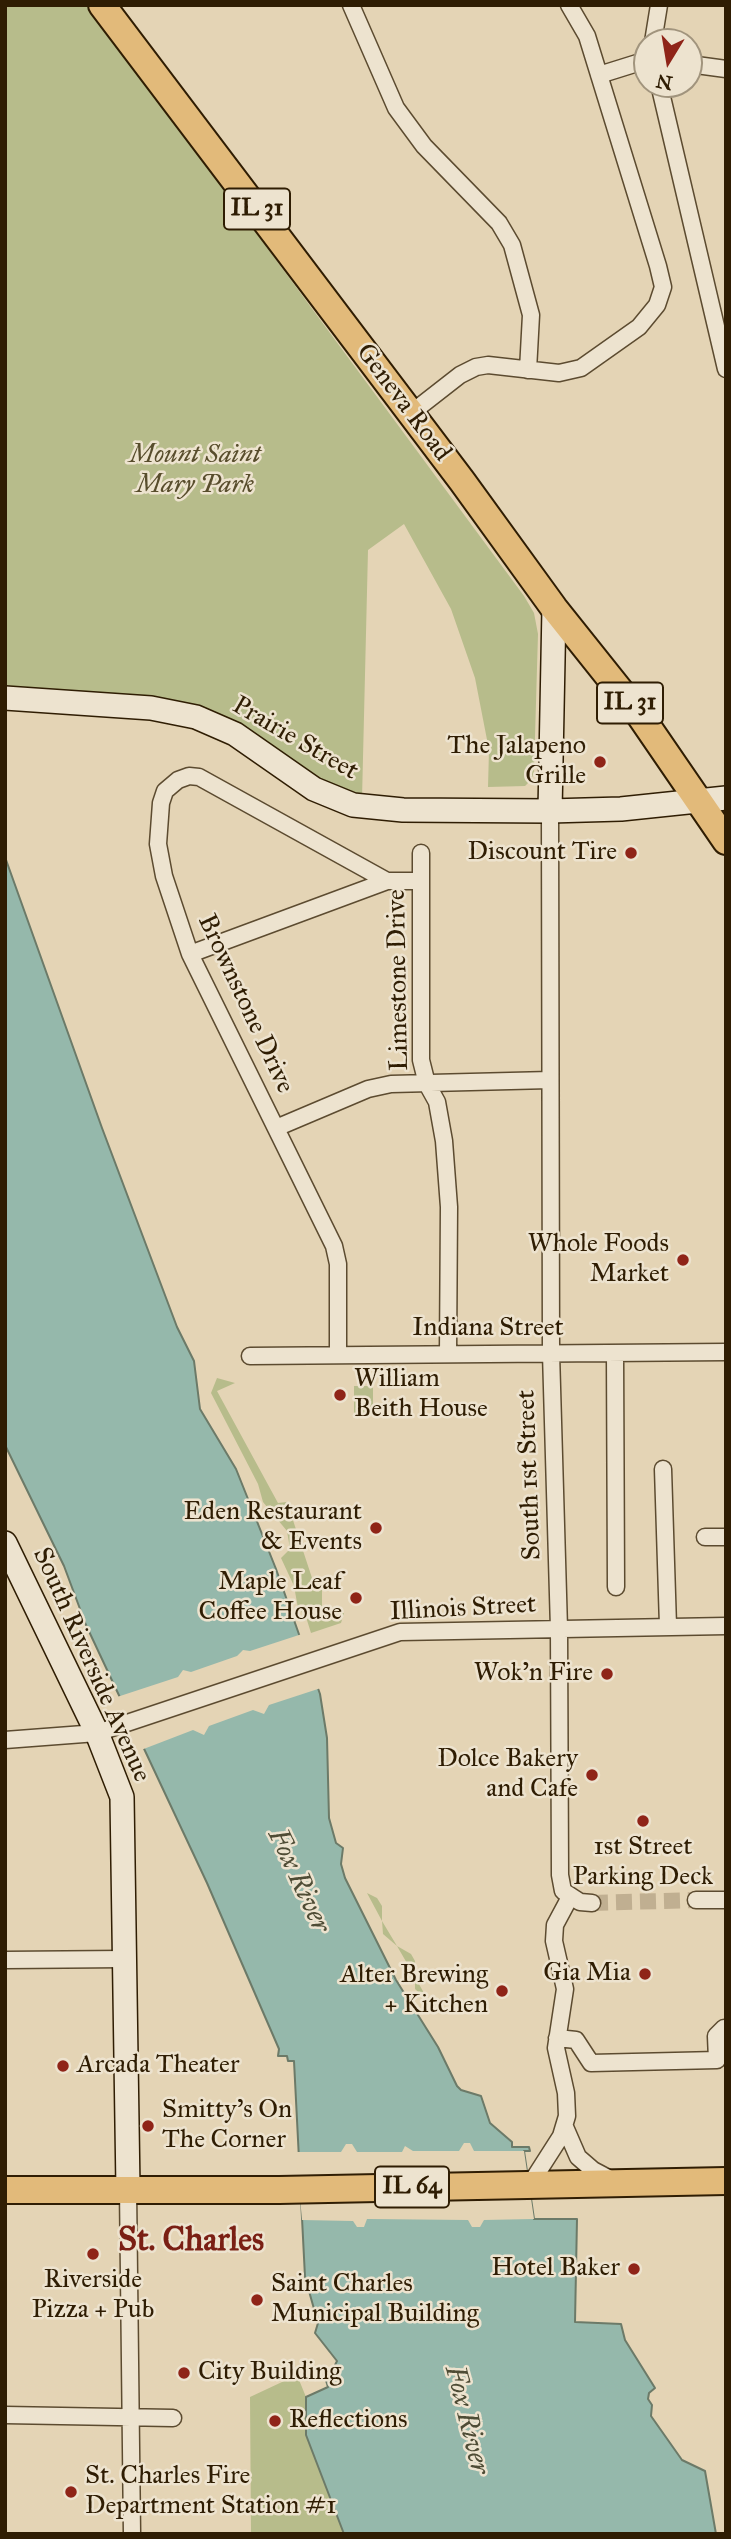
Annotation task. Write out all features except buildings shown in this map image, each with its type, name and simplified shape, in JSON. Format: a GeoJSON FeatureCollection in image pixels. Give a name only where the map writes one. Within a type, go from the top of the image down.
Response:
{"type":"FeatureCollection","features":[{"type":"Feature","properties":{"kind":"main road","name":"Geneva Road"},"geometry":{"type":"LineString","coordinates":[[102,5],[554,608],[640,717],[713,800]]}},
{"type":"Feature","properties":{"kind":"main road","name":"IL 31"},"geometry":{"type":"LineString","coordinates":[[713,800],[726,841]]}},
{"type":"Feature","properties":{"kind":"main road","name":"IL 64"},"geometry":{"type":"LineString","coordinates":[[5,2190],[295,2189],[726,2181]]}},
{"type":"Feature","properties":{"kind":"street"},"geometry":{"type":"LineString","coordinates":[[351,5],[396,108],[424,146],[499,223],[512,245],[531,315],[528,370]]}},
{"type":"Feature","properties":{"kind":"street"},"geometry":{"type":"LineString","coordinates":[[411,414],[476,367],[559,373],[581,368],[639,327],[657,305],[663,287],[587,36],[569,5]]}},
{"type":"Feature","properties":{"kind":"street"},"geometry":{"type":"LineString","coordinates":[[655,28],[659,5]]}},
{"type":"Feature","properties":{"kind":"street"},"geometry":{"type":"LineString","coordinates":[[599,75],[633,64]]}},
{"type":"Feature","properties":{"kind":"street"},"geometry":{"type":"LineString","coordinates":[[703,66],[726,69]]}},
{"type":"Feature","properties":{"kind":"street"},"geometry":{"type":"LineString","coordinates":[[662,98],[726,369]]}},
{"type":"Feature","properties":{"kind":"street"},"geometry":{"type":"LineString","coordinates":[[550,811],[554,608]]}},
{"type":"Feature","properties":{"kind":"street","name":"Prairie Street"},"geometry":{"type":"LineString","coordinates":[[5,698],[151,708],[196,717],[235,734],[314,789],[353,805],[403,810],[550,811],[713,800]]}},
{"type":"Feature","properties":{"kind":"street","name":"Brownstone Drive"},"geometry":{"type":"LineString","coordinates":[[338,1354],[338,1264],[334,1246],[190,954],[164,876],[158,819],[165,791],[189,776],[221,788],[387,881]]}},
{"type":"Feature","properties":{"kind":"street","name":"South 1st Street"},"geometry":{"type":"LineString","coordinates":[[550,811],[551,1353],[559,1629],[560,1875],[563,1891],[570,1897]]}},
{"type":"Feature","properties":{"kind":"street","name":"Limestone Drive"},"geometry":{"type":"LineString","coordinates":[[421,853],[421,1060],[427,1084],[438,1102],[445,1155],[449,1207],[448,1354]]}},
{"type":"Feature","properties":{"kind":"street"},"geometry":{"type":"LineString","coordinates":[[190,954],[387,881],[421,881]]}},
{"type":"Feature","properties":{"kind":"street"},"geometry":{"type":"LineString","coordinates":[[276,1128],[368,1089],[391,1084],[550,1080]]}},
{"type":"Feature","properties":{"kind":"street","name":"Indiana Street"},"geometry":{"type":"LineString","coordinates":[[250,1356],[726,1352]]}},
{"type":"Feature","properties":{"kind":"street"},"geometry":{"type":"LineString","coordinates":[[615,1353],[617,1587]]}},
{"type":"Feature","properties":{"kind":"street"},"geometry":{"type":"LineString","coordinates":[[663,1469],[668,1626]]}},
{"type":"Feature","properties":{"kind":"street"},"geometry":{"type":"LineString","coordinates":[[705,1537],[726,1537]]}},
{"type":"Feature","properties":{"kind":"street","name":"South Riverside Avenue"},"geometry":{"type":"LineString","coordinates":[[5,1543],[97,1733],[122,1797],[128,2189]]}},
{"type":"Feature","properties":{"kind":"street","name":"Illinois Street"},"geometry":{"type":"LineString","coordinates":[[5,1740],[97,1733],[400,1632],[726,1626]]}},
{"type":"Feature","properties":{"kind":"street"},"geometry":{"type":"LineString","coordinates":[[529,2186],[565,2127],[568,2105],[557,2059],[557,2038],[563,2009],[562,1968],[554,1941],[555,1925],[570,1897],[592,1903]]}},
{"type":"Feature","properties":{"kind":"street"},"geometry":{"type":"LineString","coordinates":[[696,1900],[726,1900]]}},
{"type":"Feature","properties":{"kind":"street"},"geometry":{"type":"LineString","coordinates":[[5,1961],[124,1959]]}},
{"type":"Feature","properties":{"kind":"street"},"geometry":{"type":"LineString","coordinates":[[557,2038],[576,2040],[592,2063],[717,2060],[716,2036],[724,2028]]}},
{"type":"Feature","properties":{"kind":"street"},"geometry":{"type":"LineString","coordinates":[[565,2127],[578,2157],[593,2170],[621,2183]]}},
{"type":"Feature","properties":{"kind":"street"},"geometry":{"type":"LineString","coordinates":[[128,2189],[132,2534]]}},
{"type":"Feature","properties":{"kind":"street"},"geometry":{"type":"LineString","coordinates":[[5,2415],[130,2415],[173,2418]]}},
{"type":"Feature","properties":{"kind":"green space","name":"Mount Saint Mary Park"},"geometry":{"type":"Polygon","coordinates":[[[5,5],[88,5],[524,596],[534,613],[538,634],[534,771],[532,779],[525,786],[488,787],[489,750],[475,678],[451,609],[404,524],[368,550],[362,799],[315,781],[240,729],[5,694],[5,5]]]}},
{"type":"Feature","properties":{"kind":"green space"},"geometry":{"type":"Polygon","coordinates":[[[217,1378],[235,1383],[217,1391],[278,1503],[287,1502],[312,1578],[322,1578],[322,1613],[344,1613],[341,1623],[311,1633],[306,1617],[298,1608],[294,1586],[281,1558],[290,1549],[287,1531],[263,1502],[258,1484],[211,1393],[217,1378]]]}},
{"type":"Feature","properties":{"kind":"green space"},"geometry":{"type":"Polygon","coordinates":[[[354,1386],[373,1386],[373,1416],[354,1416],[354,1386]]]}},
{"type":"Feature","properties":{"kind":"green space"},"geometry":{"type":"Polygon","coordinates":[[[367,1893],[377,1898],[382,1906],[382,1921],[367,1893]]]}},
{"type":"Feature","properties":{"kind":"green space"},"geometry":{"type":"Polygon","coordinates":[[[382,1921],[397,1946],[383,1934],[382,1921]]]}},
{"type":"Feature","properties":{"kind":"green space"},"geometry":{"type":"Polygon","coordinates":[[[397,1946],[411,1954],[415,1961],[415,1977],[397,1946]]]}},
{"type":"Feature","properties":{"kind":"green space"},"geometry":{"type":"Polygon","coordinates":[[[415,1977],[429,2002],[415,1989],[415,1977]]]}},
{"type":"Feature","properties":{"kind":"green space"},"geometry":{"type":"Polygon","coordinates":[[[297,2375],[306,2397],[306,2435],[344,2534],[251,2534],[250,2397],[297,2375]]]}},
{"type":"Feature","properties":{"kind":"water","name":"Fox River"},"geometry":{"type":"Polygon","coordinates":[[[5,857],[102,1128],[177,1327],[194,1361],[200,1409],[236,1469],[276,1569],[320,1694],[327,1738],[329,1818],[336,1843],[343,1848],[341,1864],[345,1878],[396,1980],[438,2047],[457,2086],[461,2090],[481,2096],[490,2123],[512,2142],[512,2147],[529,2147],[530,2151],[524,2151],[534,2219],[577,2219],[575,2322],[621,2324],[625,2340],[655,2388],[649,2393],[648,2399],[652,2405],[651,2416],[682,2460],[705,2471],[716,2534],[344,2534],[306,2435],[306,2397],[328,2387],[324,2374],[333,2369],[337,2361],[315,2333],[318,2323],[305,2277],[294,2061],[288,2061],[287,2056],[278,2056],[279,2049],[207,1883],[86,1625],[64,1566],[5,1445],[5,857]]]}},
{"type":"Feature","properties":{"kind":"pier"},"geometry":{"type":"Polygon","coordinates":[[[302,1634],[321,1688],[269,1705],[264,1714],[253,1710],[209,1726],[204,1735],[193,1730],[141,1750],[117,1697],[178,1677],[183,1670],[191,1672],[237,1656],[243,1650],[250,1651],[302,1634]]]}},
{"type":"Feature","properties":{"kind":"pier"},"geometry":{"type":"Polygon","coordinates":[[[464,2143],[470,2143],[474,2151],[524,2151],[534,2219],[484,2220],[480,2227],[472,2227],[468,2220],[367,2219],[364,2227],[357,2227],[353,2221],[302,2220],[296,2152],[341,2152],[346,2144],[352,2144],[357,2152],[402,2152],[405,2146],[413,2151],[459,2151],[464,2143]]]}},
{"type":"Feature","properties":{"kind":"tunnel"},"geometry":{"type":"LineString","coordinates":[[592,1903],[696,1900]]}},
{"type":"Feature","properties":{"kind":"place","name":"The Jalapeno Grille"},"geometry":{"type":"Point","coordinates":[600,762]}},
{"type":"Feature","properties":{"kind":"place","name":"Discount Tire"},"geometry":{"type":"Point","coordinates":[631,853]}},
{"type":"Feature","properties":{"kind":"place","name":"Whole Foods Market"},"geometry":{"type":"Point","coordinates":[683,1260]}},
{"type":"Feature","properties":{"kind":"place","name":"William Beith House"},"geometry":{"type":"Point","coordinates":[340,1395]}},
{"type":"Feature","properties":{"kind":"place","name":"Eden Restaurant & Events"},"geometry":{"type":"Point","coordinates":[376,1528]}},
{"type":"Feature","properties":{"kind":"place","name":"Maple Leaf Coffee House"},"geometry":{"type":"Point","coordinates":[356,1598]}},
{"type":"Feature","properties":{"kind":"place","name":"Wok'n Fire"},"geometry":{"type":"Point","coordinates":[607,1674]}},
{"type":"Feature","properties":{"kind":"place","name":"Dolce Bakery and Cafe"},"geometry":{"type":"Point","coordinates":[592,1775]}},
{"type":"Feature","properties":{"kind":"place","name":"1st Street Parking Deck"},"geometry":{"type":"Point","coordinates":[643,1821]}},
{"type":"Feature","properties":{"kind":"place","name":"Gia Mia"},"geometry":{"type":"Point","coordinates":[645,1974]}},
{"type":"Feature","properties":{"kind":"place","name":"Alter Brewing + Kitchen"},"geometry":{"type":"Point","coordinates":[502,1991]}},
{"type":"Feature","properties":{"kind":"place","name":"Arcada Theater"},"geometry":{"type":"Point","coordinates":[63,2066]}},
{"type":"Feature","properties":{"kind":"place","name":"Smitty's On The Corner"},"geometry":{"type":"Point","coordinates":[148,2126]}},
{"type":"Feature","properties":{"kind":"place","name":"Riverside Pizza + Pub"},"geometry":{"type":"Point","coordinates":[93,2254]}},
{"type":"Feature","properties":{"kind":"place","name":"Hotel Baker"},"geometry":{"type":"Point","coordinates":[634,2269]}},
{"type":"Feature","properties":{"kind":"place","name":"Saint Charles Municipal Building"},"geometry":{"type":"Point","coordinates":[257,2300]}},
{"type":"Feature","properties":{"kind":"place","name":"City Building"},"geometry":{"type":"Point","coordinates":[184,2373]}},
{"type":"Feature","properties":{"kind":"place","name":"Reflections"},"geometry":{"type":"Point","coordinates":[275,2421]}},
{"type":"Feature","properties":{"kind":"place","name":"St. Charles Fire Department Station #1"},"geometry":{"type":"Point","coordinates":[71,2492]}},
{"type":"Feature","properties":{"kind":"district","name":"St. Charles"},"geometry":{"type":"Point","coordinates":[191,2242]}}]}
